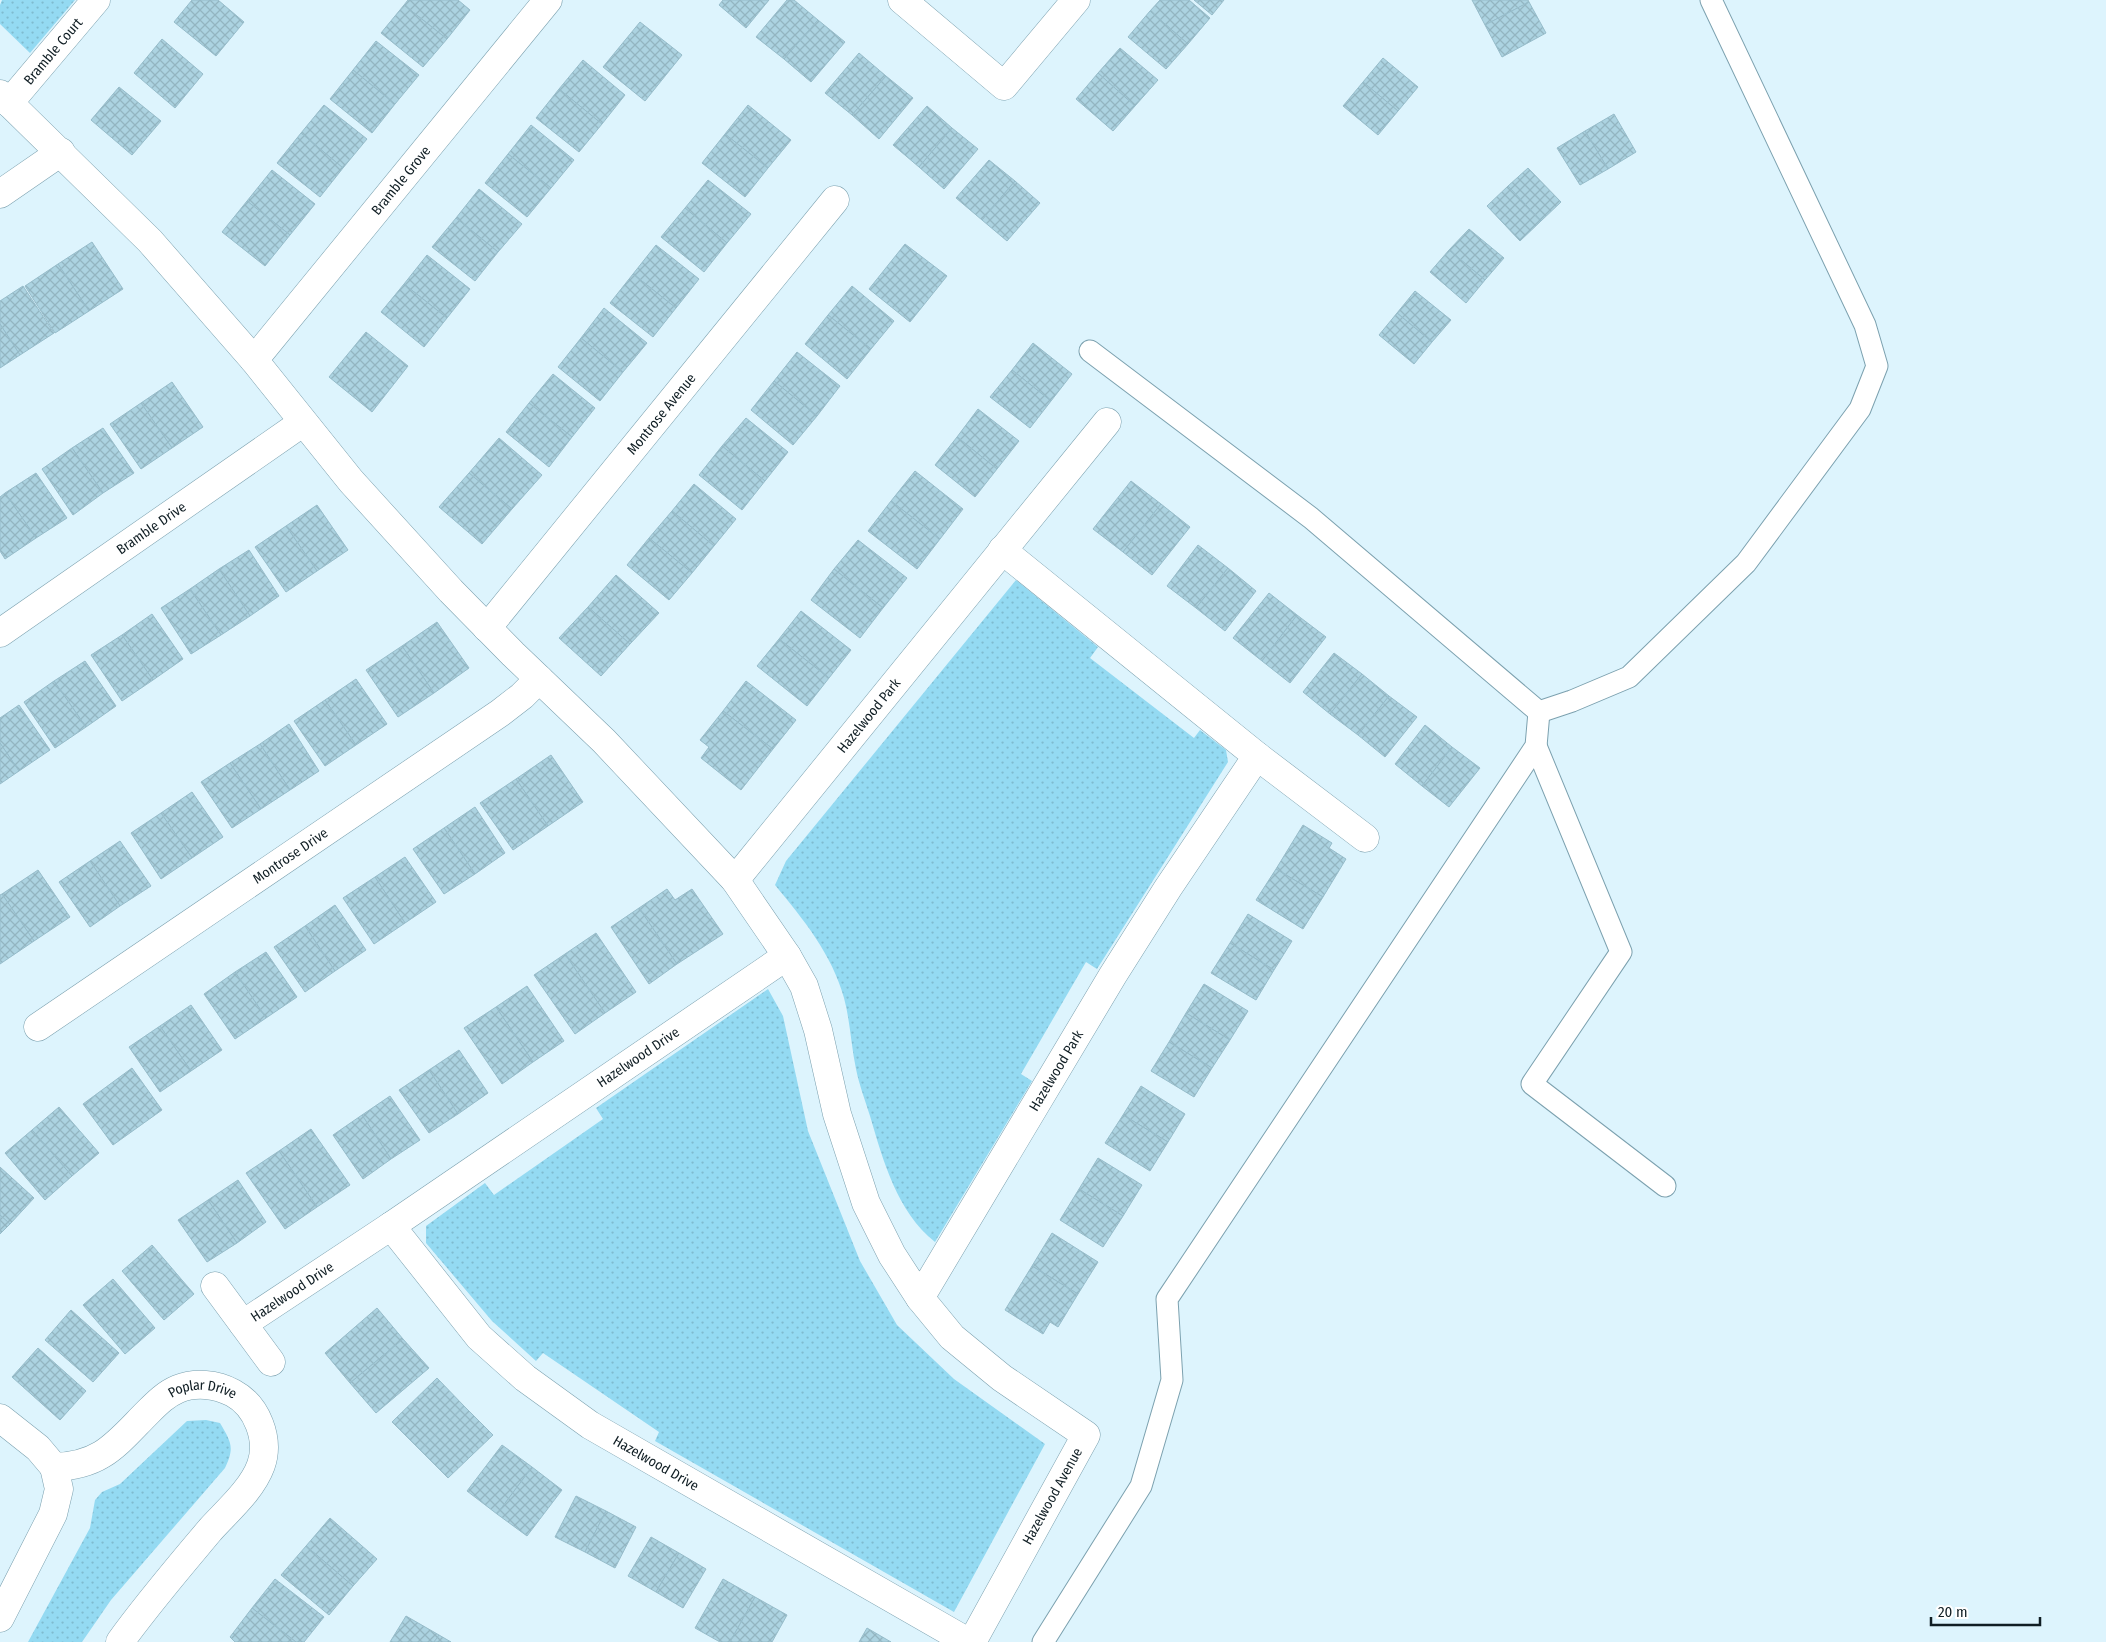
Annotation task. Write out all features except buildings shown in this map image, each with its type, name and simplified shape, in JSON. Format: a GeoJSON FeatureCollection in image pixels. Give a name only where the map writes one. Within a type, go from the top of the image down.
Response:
{"type":"FeatureCollection","features":[{"type":"Feature","properties":{"kind":"street","name":"Bramble Court"},"geometry":{"type":"LineString","coordinates":[[5,99],[96,0]]}},
{"type":"Feature","properties":{"kind":"street","name":"Bramble Grove"},"geometry":{"type":"LineString","coordinates":[[254,360],[548,0]]}},
{"type":"Feature","properties":{"kind":"street"},"geometry":{"type":"LineString","coordinates":[[902,0],[1004,86],[1076,0]]}},
{"type":"Feature","properties":{"kind":"street"},"geometry":{"type":"LineString","coordinates":[[5,99],[150,241],[254,360],[302,423],[374,508],[487,628],[604,741],[734,880],[787,956],[804,986],[818,1030],[837,1114],[866,1203],[892,1255],[920,1298]]}},
{"type":"Feature","properties":{"kind":"street"},"geometry":{"type":"LineString","coordinates":[[0,194],[61,152]]}},
{"type":"Feature","properties":{"kind":"street","name":"Montrose Avenue"},"geometry":{"type":"LineString","coordinates":[[487,628],[835,200]]}},
{"type":"Feature","properties":{"kind":"street","name":"Hazelwood Park"},"geometry":{"type":"LineString","coordinates":[[734,880],[1107,422]]}},
{"type":"Feature","properties":{"kind":"street","name":"Bramble Drive"},"geometry":{"type":"LineString","coordinates":[[0,633],[302,423]]}},
{"type":"Feature","properties":{"kind":"street"},"geometry":{"type":"LineString","coordinates":[[1002,550],[1257,756],[1365,838]]}},
{"type":"Feature","properties":{"kind":"street","name":"Montrose Drive"},"geometry":{"type":"LineString","coordinates":[[38,1027],[500,713],[522,696],[539,679]]}},
{"type":"Feature","properties":{"kind":"street","name":"Hazelwood Park"},"geometry":{"type":"LineString","coordinates":[[920,1298],[1113,975],[1168,888],[1257,756]]}},
{"type":"Feature","properties":{"kind":"street","name":"Hazelwood Drive"},"geometry":{"type":"LineString","coordinates":[[243,1324],[787,956]]}},
{"type":"Feature","properties":{"kind":"street","name":"Hazelwood Drive"},"geometry":{"type":"LineString","coordinates":[[390,1226],[479,1336],[532,1383],[590,1425],[968,1642]]}},
{"type":"Feature","properties":{"kind":"street","name":"Hazelwood Drive"},"geometry":{"type":"LineString","coordinates":[[215,1286],[271,1362]]}},
{"type":"Feature","properties":{"kind":"street","name":"Hazelwood Avenue"},"geometry":{"type":"LineString","coordinates":[[920,1298],[952,1337],[1002,1378],[1086,1435],[972,1642]]}},
{"type":"Feature","properties":{"kind":"street","name":"Poplar Drive"},"geometry":{"type":"LineString","coordinates":[[54,1467],[78,1465],[102,1456],[160,1401],[187,1386],[215,1387],[234,1394],[253,1412],[260,1426],[264,1452],[260,1467],[252,1480],[178,1567],[120,1642]]}},
{"type":"Feature","properties":{"kind":"street"},"geometry":{"type":"LineString","coordinates":[[0,1418],[38,1448],[54,1467],[60,1489],[53,1514],[0,1618]]}},
{"type":"Feature","properties":{"kind":"lane"},"geometry":{"type":"LineString","coordinates":[[1539,712],[1572,701],[1629,677],[1746,563],[1860,409],[1877,366],[1865,325],[1711,0]]}},
{"type":"Feature","properties":{"kind":"lane"},"geometry":{"type":"LineString","coordinates":[[1090,352],[1312,518],[1539,712]]}},
{"type":"Feature","properties":{"kind":"lane"},"geometry":{"type":"LineString","coordinates":[[1539,712],[1536,746],[1621,952],[1532,1084],[1665,1186]]}},
{"type":"Feature","properties":{"kind":"lane"},"geometry":{"type":"LineString","coordinates":[[1043,1642],[1141,1486],[1172,1380],[1167,1299],[1536,746]]}},
{"type":"Feature","properties":{"kind":"shaded area"},"geometry":{"type":"Polygon","coordinates":[[[2,0],[75,0],[30,53],[0,24],[0,5],[2,0]]]}},
{"type":"Feature","properties":{"kind":"shaded area"},"geometry":{"type":"Polygon","coordinates":[[[1016,580],[1098,647],[1090,658],[1194,738],[1200,730],[1226,750],[1228,762],[1097,969],[1086,962],[1021,1074],[1032,1081],[935,1242],[922,1230],[901,1201],[886,1167],[859,1080],[846,1006],[839,982],[816,938],[775,885],[786,861],[1016,580]]]}},
{"type":"Feature","properties":{"kind":"shaded area"},"geometry":{"type":"Polygon","coordinates":[[[768,989],[783,1016],[808,1131],[860,1261],[897,1325],[954,1379],[1045,1444],[954,1612],[655,1441],[659,1432],[543,1353],[536,1361],[492,1321],[426,1243],[426,1226],[485,1183],[494,1195],[603,1119],[596,1108],[768,989]]]}},
{"type":"Feature","properties":{"kind":"shaded area"},"geometry":{"type":"Polygon","coordinates":[[[206,1420],[220,1423],[229,1440],[231,1450],[225,1468],[111,1600],[82,1642],[28,1642],[90,1528],[95,1500],[102,1492],[120,1484],[187,1421],[206,1420]]]}}]}
